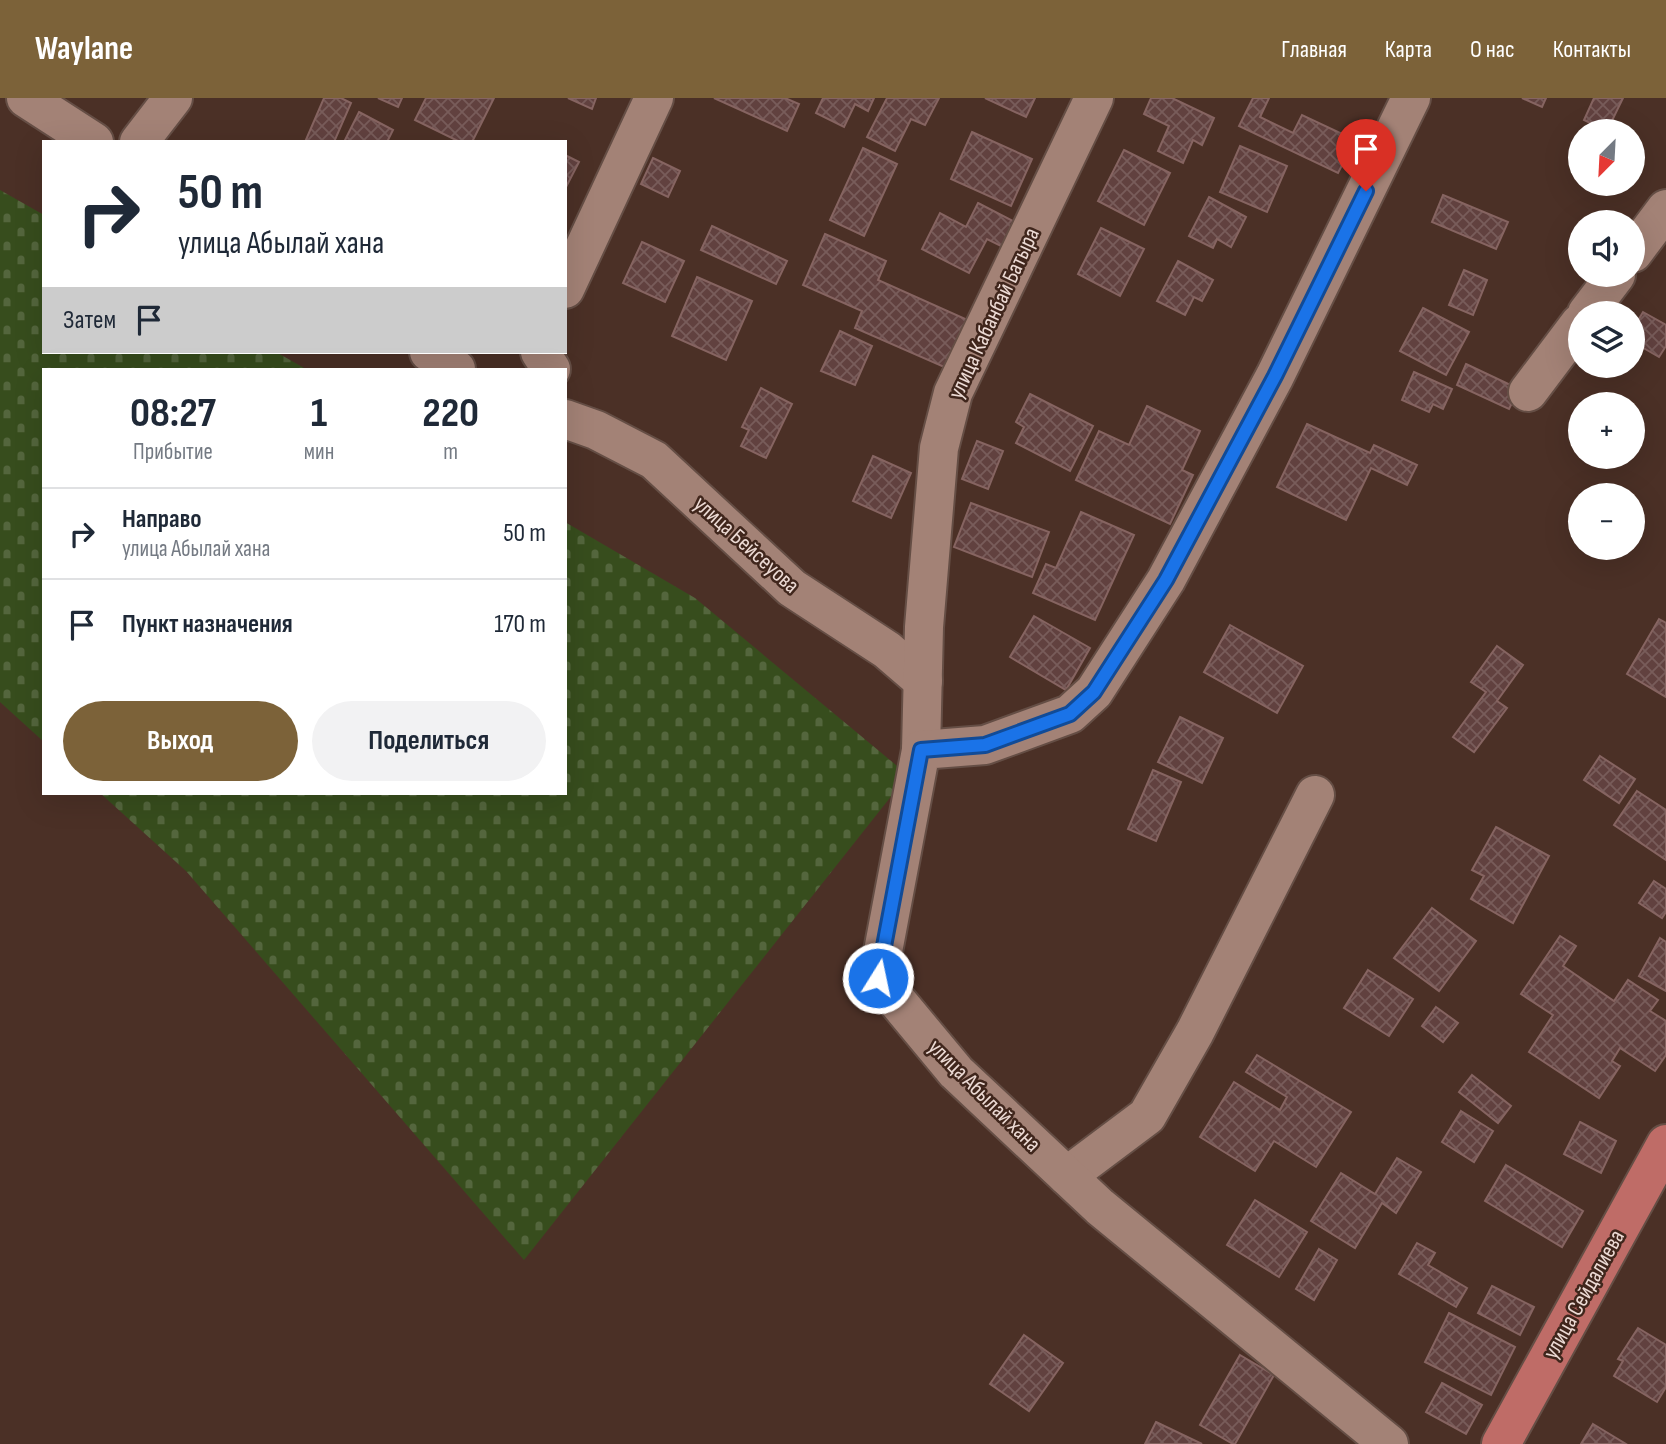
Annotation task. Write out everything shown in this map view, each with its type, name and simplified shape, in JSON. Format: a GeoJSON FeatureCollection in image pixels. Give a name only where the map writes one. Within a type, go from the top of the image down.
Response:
{"type":"FeatureCollection","features":[{"type":"Feature","properties":{"kind":"main road","name":"улица Сейдалиева"},"geometry":{"type":"LineString","coordinates":[[1501,1444],[1666,1144]]}},
{"type":"Feature","properties":{"kind":"street"},"geometry":{"type":"LineString","coordinates":[[26,98],[91,140]]}},
{"type":"Feature","properties":{"kind":"street"},"geometry":{"type":"LineString","coordinates":[[141,140],[173,98]]}},
{"type":"Feature","properties":{"kind":"street"},"geometry":{"type":"LineString","coordinates":[[567,285],[654,98]]}},
{"type":"Feature","properties":{"kind":"street","name":"улица Кабанбай Батыра"},"geometry":{"type":"LineString","coordinates":[[921,750],[924,626],[939,448],[953,393],[1094,98]]}},
{"type":"Feature","properties":{"kind":"street"},"geometry":{"type":"LineString","coordinates":[[921,750],[985,745],[1070,714],[1094,692],[1166,580],[1275,376],[1411,98]]}},
{"type":"Feature","properties":{"kind":"street"},"geometry":{"type":"LineString","coordinates":[[1645,237],[1666,209]]}},
{"type":"Feature","properties":{"kind":"street"},"geometry":{"type":"LineString","coordinates":[[1596,301],[1607,287]]}},
{"type":"Feature","properties":{"kind":"street"},"geometry":{"type":"LineString","coordinates":[[1528,392],[1568,339]]}},
{"type":"Feature","properties":{"kind":"street"},"geometry":{"type":"LineString","coordinates":[[432,354],[454,368]]}},
{"type":"Feature","properties":{"kind":"street"},"geometry":{"type":"LineString","coordinates":[[567,392],[581,424]]}},
{"type":"Feature","properties":{"kind":"street","name":"улица Бейсеуова"},"geometry":{"type":"LineString","coordinates":[[581,424],[654,460],[792,588],[887,650],[923,681]]}},
{"type":"Feature","properties":{"kind":"street","name":"улица Абылай хана"},"geometry":{"type":"LineString","coordinates":[[921,750],[878,978],[956,1072],[1100,1207],[1389,1444]]}},
{"type":"Feature","properties":{"kind":"street"},"geometry":{"type":"LineString","coordinates":[[1067,1175],[1147,1116],[1195,1032],[1315,795]]}},
{"type":"Feature","properties":{"kind":"green space"},"geometry":{"type":"Polygon","coordinates":[[[0,190],[42,214],[42,354],[280,354],[304,368],[42,368],[42,740],[0,702],[0,190]]]}},
{"type":"Feature","properties":{"kind":"green space"},"geometry":{"type":"Polygon","coordinates":[[[567,523],[695,598],[908,775],[524,1260],[186,871],[102,795],[567,795],[567,523]]]}},
{"type":"Feature","properties":{"kind":"building"},"geometry":{"type":"Polygon","coordinates":[[[324,98],[341,98],[351,103],[335,140],[306,140],[324,98]]]}},
{"type":"Feature","properties":{"kind":"building"},"geometry":{"type":"Polygon","coordinates":[[[378,98],[402,98],[398,107],[378,98]]]}},
{"type":"Feature","properties":{"kind":"building"},"geometry":{"type":"Polygon","coordinates":[[[426,98],[494,98],[473,140],[456,140],[415,120],[426,98]]]}},
{"type":"Feature","properties":{"kind":"building"},"geometry":{"type":"Polygon","coordinates":[[[568,98],[596,98],[592,109],[568,98]]]}},
{"type":"Feature","properties":{"kind":"building"},"geometry":{"type":"Polygon","coordinates":[[[714,98],[785,98],[799,104],[787,131],[714,98]]]}},
{"type":"Feature","properties":{"kind":"building"},"geometry":{"type":"Polygon","coordinates":[[[823,98],[874,98],[868,111],[855,104],[844,127],[816,113],[823,98]]]}},
{"type":"Feature","properties":{"kind":"building"},"geometry":{"type":"Polygon","coordinates":[[[887,98],[939,98],[925,125],[911,119],[895,151],[867,137],[887,98]]]}},
{"type":"Feature","properties":{"kind":"building"},"geometry":{"type":"Polygon","coordinates":[[[985,98],[1035,98],[1026,117],[985,98]]]}},
{"type":"Feature","properties":{"kind":"building"},"geometry":{"type":"Polygon","coordinates":[[[1151,98],[1172,98],[1214,118],[1202,145],[1193,140],[1183,163],[1158,151],[1169,126],[1144,114],[1151,98]]]}},
{"type":"Feature","properties":{"kind":"building"},"geometry":{"type":"Polygon","coordinates":[[[1253,98],[1269,98],[1260,117],[1293,133],[1302,115],[1355,140],[1338,173],[1239,126],[1253,98]]]}},
{"type":"Feature","properties":{"kind":"building"},"geometry":{"type":"Polygon","coordinates":[[[1522,98],[1546,98],[1542,107],[1522,98]]]}},
{"type":"Feature","properties":{"kind":"building"},"geometry":{"type":"Polygon","coordinates":[[[1594,98],[1623,98],[1613,119],[1584,119],[1594,98]]]}},
{"type":"Feature","properties":{"kind":"building"},"geometry":{"type":"Polygon","coordinates":[[[359,112],[393,130],[388,140],[345,140],[359,112]]]}},
{"type":"Feature","properties":{"kind":"building"},"geometry":{"type":"Polygon","coordinates":[[[972,132],[1032,159],[1011,206],[951,179],[972,132]]]}},
{"type":"Feature","properties":{"kind":"building"},"geometry":{"type":"Polygon","coordinates":[[[1240,146],[1287,166],[1267,212],[1220,192],[1240,146]]]}},
{"type":"Feature","properties":{"kind":"building"},"geometry":{"type":"Polygon","coordinates":[[[863,148],[897,164],[864,236],[830,220],[863,148]]]}},
{"type":"Feature","properties":{"kind":"building"},"geometry":{"type":"Polygon","coordinates":[[[1124,150],[1170,173],[1144,225],[1098,201],[1124,150]]]}},
{"type":"Feature","properties":{"kind":"building"},"geometry":{"type":"Polygon","coordinates":[[[567,156],[579,162],[567,185],[567,156]]]}},
{"type":"Feature","properties":{"kind":"building"},"geometry":{"type":"Polygon","coordinates":[[[653,158],[680,171],[668,197],[641,184],[653,158]]]}},
{"type":"Feature","properties":{"kind":"building"},"geometry":{"type":"Polygon","coordinates":[[[1443,195],[1508,222],[1496,249],[1432,222],[1443,195]]]}},
{"type":"Feature","properties":{"kind":"building"},"geometry":{"type":"Polygon","coordinates":[[[1209,197],[1246,217],[1231,247],[1217,239],[1213,248],[1189,236],[1209,197]]]}},
{"type":"Feature","properties":{"kind":"building"},"geometry":{"type":"Polygon","coordinates":[[[978,203],[1017,223],[1005,248],[987,239],[969,273],[922,249],[940,213],[966,227],[978,203]]]}},
{"type":"Feature","properties":{"kind":"building"},"geometry":{"type":"Polygon","coordinates":[[[712,226],[787,261],[776,284],[701,250],[712,226]]]}},
{"type":"Feature","properties":{"kind":"building"},"geometry":{"type":"Polygon","coordinates":[[[1101,228],[1144,249],[1120,296],[1078,274],[1101,228]]]}},
{"type":"Feature","properties":{"kind":"building"},"geometry":{"type":"Polygon","coordinates":[[[825,234],[886,261],[878,280],[972,322],[951,370],[855,328],[862,311],[803,285],[825,234]]]}},
{"type":"Feature","properties":{"kind":"building"},"geometry":{"type":"Polygon","coordinates":[[[642,242],[684,261],[665,302],[623,283],[642,242]]]}},
{"type":"Feature","properties":{"kind":"building"},"geometry":{"type":"Polygon","coordinates":[[[1178,261],[1213,280],[1202,301],[1194,297],[1185,315],[1157,301],[1178,261]]]}},
{"type":"Feature","properties":{"kind":"building"},"geometry":{"type":"Polygon","coordinates":[[[1464,270],[1487,280],[1473,315],[1449,305],[1464,270]]]}},
{"type":"Feature","properties":{"kind":"building"},"geometry":{"type":"Polygon","coordinates":[[[697,277],[752,301],[726,360],[672,336],[697,277]]]}},
{"type":"Feature","properties":{"kind":"building"},"geometry":{"type":"Polygon","coordinates":[[[1423,308],[1469,332],[1446,375],[1400,351],[1423,308]]]}},
{"type":"Feature","properties":{"kind":"building"},"geometry":{"type":"Polygon","coordinates":[[[1645,313],[1666,325],[1666,346],[1659,357],[1645,349],[1645,313]]]}},
{"type":"Feature","properties":{"kind":"building"},"geometry":{"type":"Polygon","coordinates":[[[840,331],[872,346],[855,385],[821,371],[840,331]]]}},
{"type":"Feature","properties":{"kind":"building"},"geometry":{"type":"Polygon","coordinates":[[[1466,364],[1519,389],[1509,409],[1457,385],[1466,364]]]}},
{"type":"Feature","properties":{"kind":"building"},"geometry":{"type":"Polygon","coordinates":[[[1414,372],[1452,389],[1443,409],[1433,404],[1429,412],[1402,400],[1414,372]]]}},
{"type":"Feature","properties":{"kind":"building"},"geometry":{"type":"Polygon","coordinates":[[[761,388],[792,404],[766,458],[741,446],[749,430],[742,427],[761,388]]]}},
{"type":"Feature","properties":{"kind":"building"},"geometry":{"type":"Polygon","coordinates":[[[1030,394],[1093,426],[1070,471],[1016,443],[1024,427],[1016,422],[1030,394]]]}},
{"type":"Feature","properties":{"kind":"building"},"geometry":{"type":"Polygon","coordinates":[[[1147,406],[1200,431],[1182,470],[1193,475],[1170,524],[1076,480],[1099,431],[1129,445],[1147,406]]]}},
{"type":"Feature","properties":{"kind":"building"},"geometry":{"type":"Polygon","coordinates":[[[1307,424],[1370,453],[1374,445],[1417,465],[1407,485],[1371,468],[1346,520],[1277,487],[1307,424]]]}},
{"type":"Feature","properties":{"kind":"building"},"geometry":{"type":"Polygon","coordinates":[[[977,441],[1003,451],[988,489],[962,479],[977,441]]]}},
{"type":"Feature","properties":{"kind":"building"},"geometry":{"type":"Polygon","coordinates":[[[873,456],[911,473],[891,518],[853,501],[873,456]]]}},
{"type":"Feature","properties":{"kind":"building"},"geometry":{"type":"Polygon","coordinates":[[[971,503],[1049,532],[1032,577],[954,547],[971,503]]]}},
{"type":"Feature","properties":{"kind":"building"},"geometry":{"type":"Polygon","coordinates":[[[1081,512],[1134,535],[1095,620],[1033,593],[1046,564],[1056,568],[1081,512]]]}},
{"type":"Feature","properties":{"kind":"building"},"geometry":{"type":"Polygon","coordinates":[[[1034,616],[1090,648],[1066,690],[1010,657],[1034,616]]]}},
{"type":"Feature","properties":{"kind":"building"},"geometry":{"type":"Polygon","coordinates":[[[1659,619],[1666,623],[1666,697],[1627,674],[1659,619]]]}},
{"type":"Feature","properties":{"kind":"building"},"geometry":{"type":"Polygon","coordinates":[[[1230,625],[1303,666],[1277,713],[1204,672],[1230,625]]]}},
{"type":"Feature","properties":{"kind":"building"},"geometry":{"type":"Polygon","coordinates":[[[1497,646],[1523,665],[1497,701],[1507,708],[1474,752],[1453,737],[1486,692],[1471,682],[1497,646]]]}},
{"type":"Feature","properties":{"kind":"building"},"geometry":{"type":"Polygon","coordinates":[[[1180,717],[1223,738],[1202,783],[1158,762],[1180,717]]]}},
{"type":"Feature","properties":{"kind":"building"},"geometry":{"type":"Polygon","coordinates":[[[1600,756],[1635,779],[1619,803],[1584,780],[1600,756]]]}},
{"type":"Feature","properties":{"kind":"building"},"geometry":{"type":"Polygon","coordinates":[[[1153,770],[1181,782],[1156,841],[1128,829],[1153,770]]]}},
{"type":"Feature","properties":{"kind":"building"},"geometry":{"type":"Polygon","coordinates":[[[1637,791],[1666,810],[1666,860],[1614,825],[1637,791]]]}},
{"type":"Feature","properties":{"kind":"building"},"geometry":{"type":"Polygon","coordinates":[[[1496,827],[1549,856],[1513,923],[1471,899],[1484,876],[1472,870],[1496,827]]]}},
{"type":"Feature","properties":{"kind":"building"},"geometry":{"type":"Polygon","coordinates":[[[1654,881],[1666,889],[1666,912],[1662,918],[1639,903],[1654,881]]]}},
{"type":"Feature","properties":{"kind":"building"},"geometry":{"type":"Polygon","coordinates":[[[1432,908],[1476,941],[1439,991],[1394,958],[1432,908]]]}},
{"type":"Feature","properties":{"kind":"building"},"geometry":{"type":"Polygon","coordinates":[[[1560,936],[1576,946],[1563,966],[1614,1001],[1628,980],[1658,1000],[1650,1011],[1666,1021],[1666,1055],[1655,1071],[1620,1048],[1612,1061],[1620,1066],[1599,1098],[1529,1052],[1553,1015],[1521,994],[1560,936]]]}},
{"type":"Feature","properties":{"kind":"building"},"geometry":{"type":"Polygon","coordinates":[[[1660,938],[1666,942],[1666,991],[1639,976],[1660,938]]]}},
{"type":"Feature","properties":{"kind":"building"},"geometry":{"type":"Polygon","coordinates":[[[1368,970],[1413,999],[1389,1036],[1344,1008],[1368,970]]]}},
{"type":"Feature","properties":{"kind":"building"},"geometry":{"type":"Polygon","coordinates":[[[1436,1007],[1458,1023],[1443,1042],[1422,1026],[1436,1007]]]}},
{"type":"Feature","properties":{"kind":"building"},"geometry":{"type":"Polygon","coordinates":[[[1257,1055],[1351,1112],[1316,1167],[1274,1141],[1255,1171],[1200,1137],[1234,1082],[1280,1110],[1287,1097],[1246,1072],[1257,1055]]]}},
{"type":"Feature","properties":{"kind":"building"},"geometry":{"type":"Polygon","coordinates":[[[1472,1075],[1511,1106],[1498,1123],[1459,1092],[1472,1075]]]}},
{"type":"Feature","properties":{"kind":"building"},"geometry":{"type":"Polygon","coordinates":[[[1461,1111],[1493,1131],[1474,1162],[1442,1142],[1461,1111]]]}},
{"type":"Feature","properties":{"kind":"building"},"geometry":{"type":"Polygon","coordinates":[[[1580,1122],[1616,1141],[1601,1173],[1564,1154],[1580,1122]]]}},
{"type":"Feature","properties":{"kind":"building"},"geometry":{"type":"Polygon","coordinates":[[[1397,1158],[1421,1172],[1396,1213],[1382,1203],[1355,1248],[1311,1221],[1341,1173],[1375,1194],[1397,1158]]]}},
{"type":"Feature","properties":{"kind":"building"},"geometry":{"type":"Polygon","coordinates":[[[1506,1165],[1583,1211],[1562,1247],[1485,1201],[1506,1165]]]}},
{"type":"Feature","properties":{"kind":"building"},"geometry":{"type":"Polygon","coordinates":[[[1255,1200],[1307,1232],[1279,1277],[1227,1245],[1255,1200]]]}},
{"type":"Feature","properties":{"kind":"building"},"geometry":{"type":"Polygon","coordinates":[[[1417,1243],[1435,1253],[1428,1265],[1467,1288],[1456,1307],[1399,1274],[1417,1243]]]}},
{"type":"Feature","properties":{"kind":"building"},"geometry":{"type":"Polygon","coordinates":[[[1319,1249],[1337,1260],[1314,1300],[1296,1289],[1319,1249]]]}},
{"type":"Feature","properties":{"kind":"building"},"geometry":{"type":"Polygon","coordinates":[[[1492,1286],[1534,1307],[1520,1335],[1478,1313],[1492,1286]]]}},
{"type":"Feature","properties":{"kind":"building"},"geometry":{"type":"Polygon","coordinates":[[[1449,1313],[1515,1347],[1491,1395],[1425,1362],[1449,1313]]]}},
{"type":"Feature","properties":{"kind":"building"},"geometry":{"type":"Polygon","coordinates":[[[1638,1328],[1666,1345],[1666,1387],[1657,1402],[1614,1376],[1623,1361],[1618,1359],[1638,1328]]]}},
{"type":"Feature","properties":{"kind":"building"},"geometry":{"type":"Polygon","coordinates":[[[1024,1335],[1063,1363],[1029,1411],[990,1384],[1024,1335]]]}},
{"type":"Feature","properties":{"kind":"building"},"geometry":{"type":"Polygon","coordinates":[[[1240,1355],[1274,1375],[1233,1444],[1200,1425],[1240,1355]]]}},
{"type":"Feature","properties":{"kind":"building"},"geometry":{"type":"Polygon","coordinates":[[[1442,1383],[1482,1405],[1466,1434],[1426,1412],[1442,1383]]]}},
{"type":"Feature","properties":{"kind":"building"},"geometry":{"type":"Polygon","coordinates":[[[1156,1422],[1202,1444],[1145,1444],[1156,1422]]]}},
{"type":"Feature","properties":{"kind":"building"},"geometry":{"type":"Polygon","coordinates":[[[1593,1424],[1626,1444],[1581,1444],[1593,1424]]]}},
{"type":"Feature","properties":{"kind":"route"},"geometry":{"type":"LineString","coordinates":[[878,978],[921,750],[985,745],[1070,714],[1094,692],[1166,580],[1275,376],[1366,191]]}}]}
